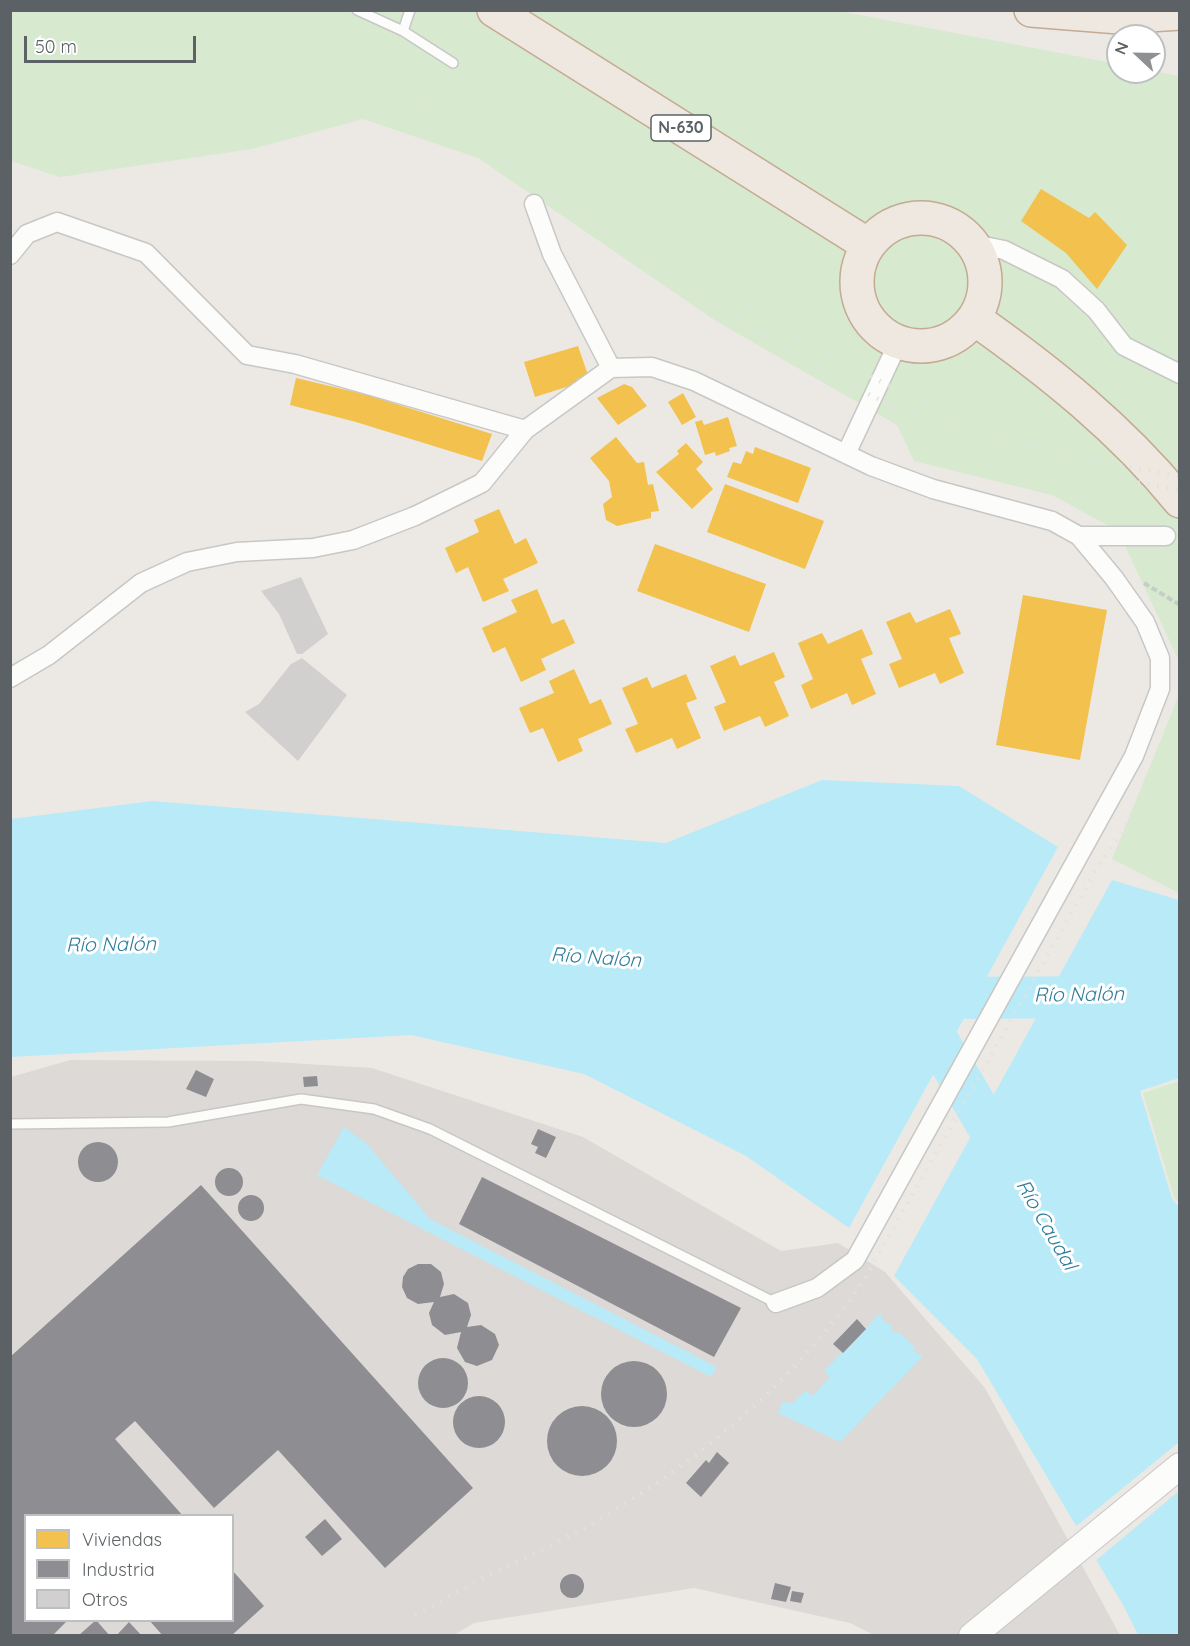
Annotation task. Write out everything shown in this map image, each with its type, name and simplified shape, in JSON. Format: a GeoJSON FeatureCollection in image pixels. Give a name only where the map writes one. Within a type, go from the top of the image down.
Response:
{"type":"FeatureCollection","features":[{"type":"Feature","properties":{"kind":"highway","name":"N-630"},"geometry":{"type":"LineString","coordinates":[[494,10],[868,246]]}},
{"type":"Feature","properties":{"kind":"highway"},"geometry":{"type":"LineString","coordinates":[[1031,10],[1119,17],[1179,13]]}},
{"type":"Feature","properties":{"kind":"highway"},"geometry":{"type":"LineString","coordinates":[[908,218],[933,218],[956,227],[974,244],[984,268],[985,294],[975,319],[949,341],[914,347],[882,334],[861,309],[856,276],[868,246],[885,228],[908,218]]}},
{"type":"Feature","properties":{"kind":"highway"},"geometry":{"type":"LineString","coordinates":[[975,319],[1046,369],[1151,466],[1179,501]]}},
{"type":"Feature","properties":{"kind":"street"},"geometry":{"type":"LineString","coordinates":[[534,204],[552,254],[611,368]]}},
{"type":"Feature","properties":{"kind":"street"},"geometry":{"type":"LineString","coordinates":[[10,255],[27,234],[57,222],[146,253],[247,355],[295,364],[525,430]]}},
{"type":"Feature","properties":{"kind":"street"},"geometry":{"type":"LineString","coordinates":[[974,244],[1004,250],[1062,279],[1096,310],[1124,346],[1179,374]]}},
{"type":"Feature","properties":{"kind":"street"},"geometry":{"type":"LineString","coordinates":[[846,454],[899,341]]}},
{"type":"Feature","properties":{"kind":"street"},"geometry":{"type":"LineString","coordinates":[[10,678],[49,655],[141,583],[187,562],[237,552],[313,548],[353,540],[415,516],[482,483],[525,430],[611,368],[652,367],[694,381],[846,454],[933,489],[1052,521],[1079,536],[1114,578],[1144,622],[1160,658],[1160,689],[1134,756],[855,1260],[817,1288],[776,1303]]}},
{"type":"Feature","properties":{"kind":"street"},"geometry":{"type":"LineString","coordinates":[[1079,536],[1166,536]]}},
{"type":"Feature","properties":{"kind":"street"},"geometry":{"type":"LineString","coordinates":[[972,1635],[1179,1466]]}},
{"type":"Feature","properties":{"kind":"lane"},"geometry":{"type":"LineString","coordinates":[[357,10],[403,31],[453,63]]}},
{"type":"Feature","properties":{"kind":"lane"},"geometry":{"type":"LineString","coordinates":[[403,31],[410,10]]}},
{"type":"Feature","properties":{"kind":"lane"},"geometry":{"type":"LineString","coordinates":[[10,1124],[168,1122],[301,1099],[374,1109],[430,1129],[776,1303]]}},
{"type":"Feature","properties":{"kind":"shaded area"},"geometry":{"type":"Polygon","coordinates":[[[70,1060],[257,1061],[372,1068],[583,1137],[781,1251],[838,1243],[885,1272],[985,1388],[1120,1635],[874,1635],[850,1623],[694,1588],[474,1623],[454,1635],[11,1636],[11,1077],[70,1060]]]}},
{"type":"Feature","properties":{"kind":"green space"},"geometry":{"type":"Polygon","coordinates":[[[11,11],[839,11],[1106,62],[1106,84],[1166,84],[1166,73],[1179,76],[1179,661],[1118,531],[1052,495],[914,461],[897,425],[716,321],[478,158],[363,119],[252,149],[60,177],[11,161],[11,11]]]}},
{"type":"Feature","properties":{"kind":"green space"},"geometry":{"type":"Polygon","coordinates":[[[1179,695],[1179,893],[1112,859],[1179,695]]]}},
{"type":"Feature","properties":{"kind":"green space"},"geometry":{"type":"Polygon","coordinates":[[[1180,1081],[1179,1203],[1174,1197],[1143,1093],[1180,1081]]]}},
{"type":"Feature","properties":{"kind":"water"},"geometry":{"type":"Polygon","coordinates":[[[822,780],[959,786],[1058,847],[849,1228],[746,1156],[584,1074],[411,1035],[11,1057],[11,819],[152,801],[666,843],[822,780]]]}},
{"type":"Feature","properties":{"kind":"water"},"geometry":{"type":"Polygon","coordinates":[[[1112,880],[1179,900],[1179,1078],[1140,1091],[1172,1199],[1179,1207],[1179,1635],[1138,1635],[1123,1605],[977,1359],[894,1276],[1112,880]]]}},
{"type":"Feature","properties":{"kind":"water"},"geometry":{"type":"Polygon","coordinates":[[[344,1127],[366,1143],[430,1219],[717,1367],[711,1377],[317,1175],[344,1127]]]}},
{"type":"Feature","properties":{"kind":"water"},"geometry":{"type":"Polygon","coordinates":[[[880,1313],[883,1316],[881,1319],[893,1327],[891,1329],[896,1334],[899,1332],[916,1348],[913,1351],[923,1356],[840,1442],[778,1413],[783,1401],[791,1404],[806,1390],[812,1396],[830,1377],[824,1371],[880,1313]]]}},
{"type":"Feature","properties":{"kind":"pier"},"geometry":{"type":"Polygon","coordinates":[[[1179,1442],[1179,1491],[1094,1562],[1074,1528],[1179,1442]]]}},
{"type":"Feature","properties":{"kind":"building: Viviendas"},"geometry":{"type":"Polygon","coordinates":[[[1041,189],[1089,218],[1095,212],[1127,245],[1097,289],[1066,253],[1021,221],[1041,189]]]}},
{"type":"Feature","properties":{"kind":"building: Viviendas"},"geometry":{"type":"Polygon","coordinates":[[[578,346],[588,375],[577,379],[579,383],[535,397],[524,362],[578,346]]]}},
{"type":"Feature","properties":{"kind":"building: Viviendas"},"geometry":{"type":"Polygon","coordinates":[[[296,378],[364,394],[492,434],[482,461],[356,422],[290,405],[296,378]]]}},
{"type":"Feature","properties":{"kind":"building: Viviendas"},"geometry":{"type":"Polygon","coordinates":[[[624,384],[632,387],[647,406],[618,425],[597,398],[624,384]]]}},
{"type":"Feature","properties":{"kind":"building: Viviendas"},"geometry":{"type":"Polygon","coordinates":[[[683,393],[696,417],[682,425],[668,402],[683,393]]]}},
{"type":"Feature","properties":{"kind":"building: Viviendas"},"geometry":{"type":"Polygon","coordinates":[[[728,417],[737,446],[716,456],[715,452],[705,455],[695,422],[702,420],[704,425],[728,417]]]}},
{"type":"Feature","properties":{"kind":"building: Viviendas"},"geometry":{"type":"Polygon","coordinates":[[[616,437],[637,463],[644,462],[648,485],[653,484],[659,511],[651,512],[651,518],[617,526],[606,520],[603,504],[612,497],[609,481],[590,458],[616,437]]]}},
{"type":"Feature","properties":{"kind":"building: Viviendas"},"geometry":{"type":"Polygon","coordinates":[[[686,443],[703,462],[696,469],[713,489],[692,509],[656,472],[679,454],[677,451],[686,443]]]}},
{"type":"Feature","properties":{"kind":"building: Viviendas"},"geometry":{"type":"Polygon","coordinates":[[[755,447],[811,468],[798,503],[727,477],[733,462],[741,464],[746,451],[753,454],[755,447]]]}},
{"type":"Feature","properties":{"kind":"building: Viviendas"},"geometry":{"type":"Polygon","coordinates":[[[725,484],[824,521],[805,569],[707,532],[725,484]]]}},
{"type":"Feature","properties":{"kind":"building: Viviendas"},"geometry":{"type":"Polygon","coordinates":[[[499,509],[515,544],[526,538],[538,563],[503,579],[509,591],[483,602],[468,567],[456,573],[445,548],[479,532],[474,520],[499,509]]]}},
{"type":"Feature","properties":{"kind":"building: Viviendas"},"geometry":{"type":"Polygon","coordinates":[[[655,544],[766,584],[749,632],[637,591],[655,544]]]}},
{"type":"Feature","properties":{"kind":"building: Viviendas"},"geometry":{"type":"Polygon","coordinates":[[[537,589],[552,624],[564,619],[575,643],[541,659],[546,670],[521,682],[505,647],[493,653],[482,628],[517,612],[511,600],[537,589]]]}},
{"type":"Feature","properties":{"kind":"building: Viviendas"},"geometry":{"type":"Polygon","coordinates":[[[1023,595],[1107,610],[1080,760],[996,745],[1023,595]]]}},
{"type":"Feature","properties":{"kind":"building: Viviendas"},"geometry":{"type":"Polygon","coordinates":[[[950,609],[961,634],[949,638],[964,673],[940,684],[935,673],[899,688],[889,664],[902,659],[886,622],[910,612],[916,623],[950,609]]]}},
{"type":"Feature","properties":{"kind":"building: Viviendas"},"geometry":{"type":"Polygon","coordinates":[[[862,629],[873,654],[861,659],[876,694],[852,705],[847,693],[811,709],[801,685],[813,679],[798,643],[822,633],[828,644],[862,629]]]}},
{"type":"Feature","properties":{"kind":"building: Viviendas"},"geometry":{"type":"Polygon","coordinates":[[[774,652],[785,677],[774,682],[789,716],[765,727],[760,716],[724,731],[714,707],[726,702],[710,666],[735,655],[740,666],[774,652]]]}},
{"type":"Feature","properties":{"kind":"building: Viviendas"},"geometry":{"type":"Polygon","coordinates":[[[574,669],[590,704],[601,699],[612,724],[578,739],[583,751],[558,762],[543,728],[530,733],[519,708],[554,693],[549,681],[574,669]]]}},
{"type":"Feature","properties":{"kind":"building: Viviendas"},"geometry":{"type":"Polygon","coordinates":[[[686,674],[697,699],[686,703],[701,738],[677,749],[672,738],[636,753],[625,729],[638,724],[622,688],[647,677],[652,688],[686,674]]]}},
{"type":"Feature","properties":{"kind":"building: Industria"},"geometry":{"type":"Polygon","coordinates":[[[196,1070],[214,1079],[206,1097],[186,1089],[196,1070]]]}},
{"type":"Feature","properties":{"kind":"building: Industria"},"geometry":{"type":"Polygon","coordinates":[[[317,1076],[318,1086],[304,1087],[303,1077],[317,1076]]]}},
{"type":"Feature","properties":{"kind":"building: Industria"},"geometry":{"type":"Polygon","coordinates":[[[538,1129],[556,1137],[546,1158],[535,1153],[538,1147],[531,1144],[538,1129]]]}},
{"type":"Feature","properties":{"kind":"building: Industria"},"geometry":{"type":"Polygon","coordinates":[[[98,1142],[106,1143],[112,1148],[117,1154],[117,1170],[112,1176],[106,1181],[98,1182],[90,1181],[84,1176],[79,1170],[78,1162],[79,1154],[84,1148],[90,1143],[98,1142]]]}},
{"type":"Feature","properties":{"kind":"building: Industria"},"geometry":{"type":"Polygon","coordinates":[[[229,1168],[239,1172],[243,1182],[239,1192],[229,1196],[219,1192],[215,1182],[219,1172],[229,1168]]]}},
{"type":"Feature","properties":{"kind":"building: Industria"},"geometry":{"type":"Polygon","coordinates":[[[482,1177],[741,1308],[714,1357],[459,1224],[482,1177]]]}},
{"type":"Feature","properties":{"kind":"building: Industria"},"geometry":{"type":"Polygon","coordinates":[[[201,1185],[473,1488],[385,1568],[278,1450],[214,1508],[135,1421],[115,1439],[181,1514],[24,1514],[24,1622],[66,1622],[52,1636],[10,1636],[10,1357],[201,1185]]]}},
{"type":"Feature","properties":{"kind":"building: Industria"},"geometry":{"type":"Polygon","coordinates":[[[251,1195],[260,1199],[264,1208],[260,1217],[251,1221],[242,1217],[238,1208],[242,1199],[251,1195]]]}},
{"type":"Feature","properties":{"kind":"building: Industria"},"geometry":{"type":"Polygon","coordinates":[[[418,1264],[431,1264],[441,1272],[444,1284],[440,1297],[454,1294],[468,1303],[471,1315],[467,1327],[481,1325],[495,1334],[499,1345],[492,1360],[477,1366],[465,1362],[457,1348],[461,1332],[445,1335],[432,1325],[429,1313],[434,1302],[418,1304],[407,1298],[402,1287],[403,1277],[408,1269],[418,1264]]]}},
{"type":"Feature","properties":{"kind":"building: Industria"},"geometry":{"type":"Polygon","coordinates":[[[857,1319],[866,1329],[843,1353],[833,1344],[857,1319]]]}},
{"type":"Feature","properties":{"kind":"building: Industria"},"geometry":{"type":"Polygon","coordinates":[[[438,1358],[448,1358],[461,1365],[468,1378],[468,1388],[461,1401],[448,1408],[438,1408],[429,1404],[422,1397],[418,1388],[418,1378],[422,1369],[429,1362],[438,1358]]]}},
{"type":"Feature","properties":{"kind":"building: Industria"},"geometry":{"type":"Polygon","coordinates":[[[634,1361],[647,1364],[657,1371],[664,1381],[667,1394],[664,1407],[657,1417],[647,1424],[634,1427],[621,1424],[611,1417],[604,1407],[601,1394],[604,1381],[611,1371],[621,1364],[634,1361]]]}},
{"type":"Feature","properties":{"kind":"building: Industria"},"geometry":{"type":"Polygon","coordinates":[[[479,1396],[489,1398],[497,1404],[503,1412],[505,1422],[503,1432],[497,1440],[489,1446],[479,1448],[469,1446],[461,1440],[455,1432],[453,1422],[455,1412],[461,1404],[469,1398],[479,1396]]]}},
{"type":"Feature","properties":{"kind":"building: Industria"},"geometry":{"type":"Polygon","coordinates":[[[582,1406],[595,1409],[607,1416],[614,1428],[617,1441],[614,1454],[607,1466],[595,1473],[582,1476],[569,1473],[557,1466],[550,1454],[547,1441],[550,1428],[557,1416],[569,1409],[582,1406]]]}},
{"type":"Feature","properties":{"kind":"building: Industria"},"geometry":{"type":"Polygon","coordinates":[[[717,1452],[729,1463],[701,1497],[686,1483],[706,1460],[709,1463],[717,1452]]]}},
{"type":"Feature","properties":{"kind":"building: Industria"},"geometry":{"type":"Polygon","coordinates":[[[325,1519],[342,1539],[322,1556],[305,1537],[325,1519]]]}},
{"type":"Feature","properties":{"kind":"building: Industria"},"geometry":{"type":"Polygon","coordinates":[[[234,1572],[264,1606],[231,1636],[163,1636],[151,1622],[234,1622],[234,1572]]]}},
{"type":"Feature","properties":{"kind":"building: Industria"},"geometry":{"type":"Polygon","coordinates":[[[572,1574],[581,1577],[584,1586],[581,1595],[572,1598],[563,1595],[560,1586],[563,1577],[572,1574]]]}},
{"type":"Feature","properties":{"kind":"building: Industria"},"geometry":{"type":"Polygon","coordinates":[[[775,1583],[791,1587],[786,1602],[771,1599],[775,1583]]]}},
{"type":"Feature","properties":{"kind":"building: Industria"},"geometry":{"type":"Polygon","coordinates":[[[792,1591],[804,1593],[801,1603],[790,1601],[792,1591]]]}},
{"type":"Feature","properties":{"kind":"building: Industria"},"geometry":{"type":"Polygon","coordinates":[[[94,1622],[98,1622],[110,1636],[78,1636],[94,1622]]]}},
{"type":"Feature","properties":{"kind":"building: Industria"},"geometry":{"type":"Polygon","coordinates":[[[129,1622],[142,1636],[116,1636],[129,1622]]]}},
{"type":"Feature","properties":{"kind":"building: Otros"},"geometry":{"type":"Polygon","coordinates":[[[301,577],[328,634],[302,654],[297,654],[279,614],[261,591],[301,577]]]}},
{"type":"Feature","properties":{"kind":"building: Otros"},"geometry":{"type":"Polygon","coordinates":[[[302,658],[347,695],[298,761],[245,712],[259,704],[291,664],[302,658]]]}},
{"type":"Feature","properties":{"kind":"waterway","name":"Río Nalón"},"geometry":{"type":"LineString","coordinates":[[917,998],[1160,997],[1180,994]]}},
{"type":"Feature","properties":{"kind":"waterway","name":"Río Caudal"},"geometry":{"type":"LineString","coordinates":[[916,1004],[1012,1167]]}},
{"type":"Feature","properties":{"kind":"railway"},"geometry":{"type":"LineString","coordinates":[[280,10],[694,291],[776,343],[862,391],[950,430],[1006,449],[1064,466],[1180,490]]}},
{"type":"Feature","properties":{"kind":"railway"},"geometry":{"type":"LineString","coordinates":[[305,10],[690,269],[776,323],[865,373],[957,417],[1011,437],[1095,460],[1180,476]]}},
{"type":"Feature","properties":{"kind":"railway"},"geometry":{"type":"LineString","coordinates":[[415,1615],[583,1529],[650,1488],[719,1437],[751,1409],[811,1348],[864,1280],[1098,866],[1134,813],[1180,764]]}}]}
